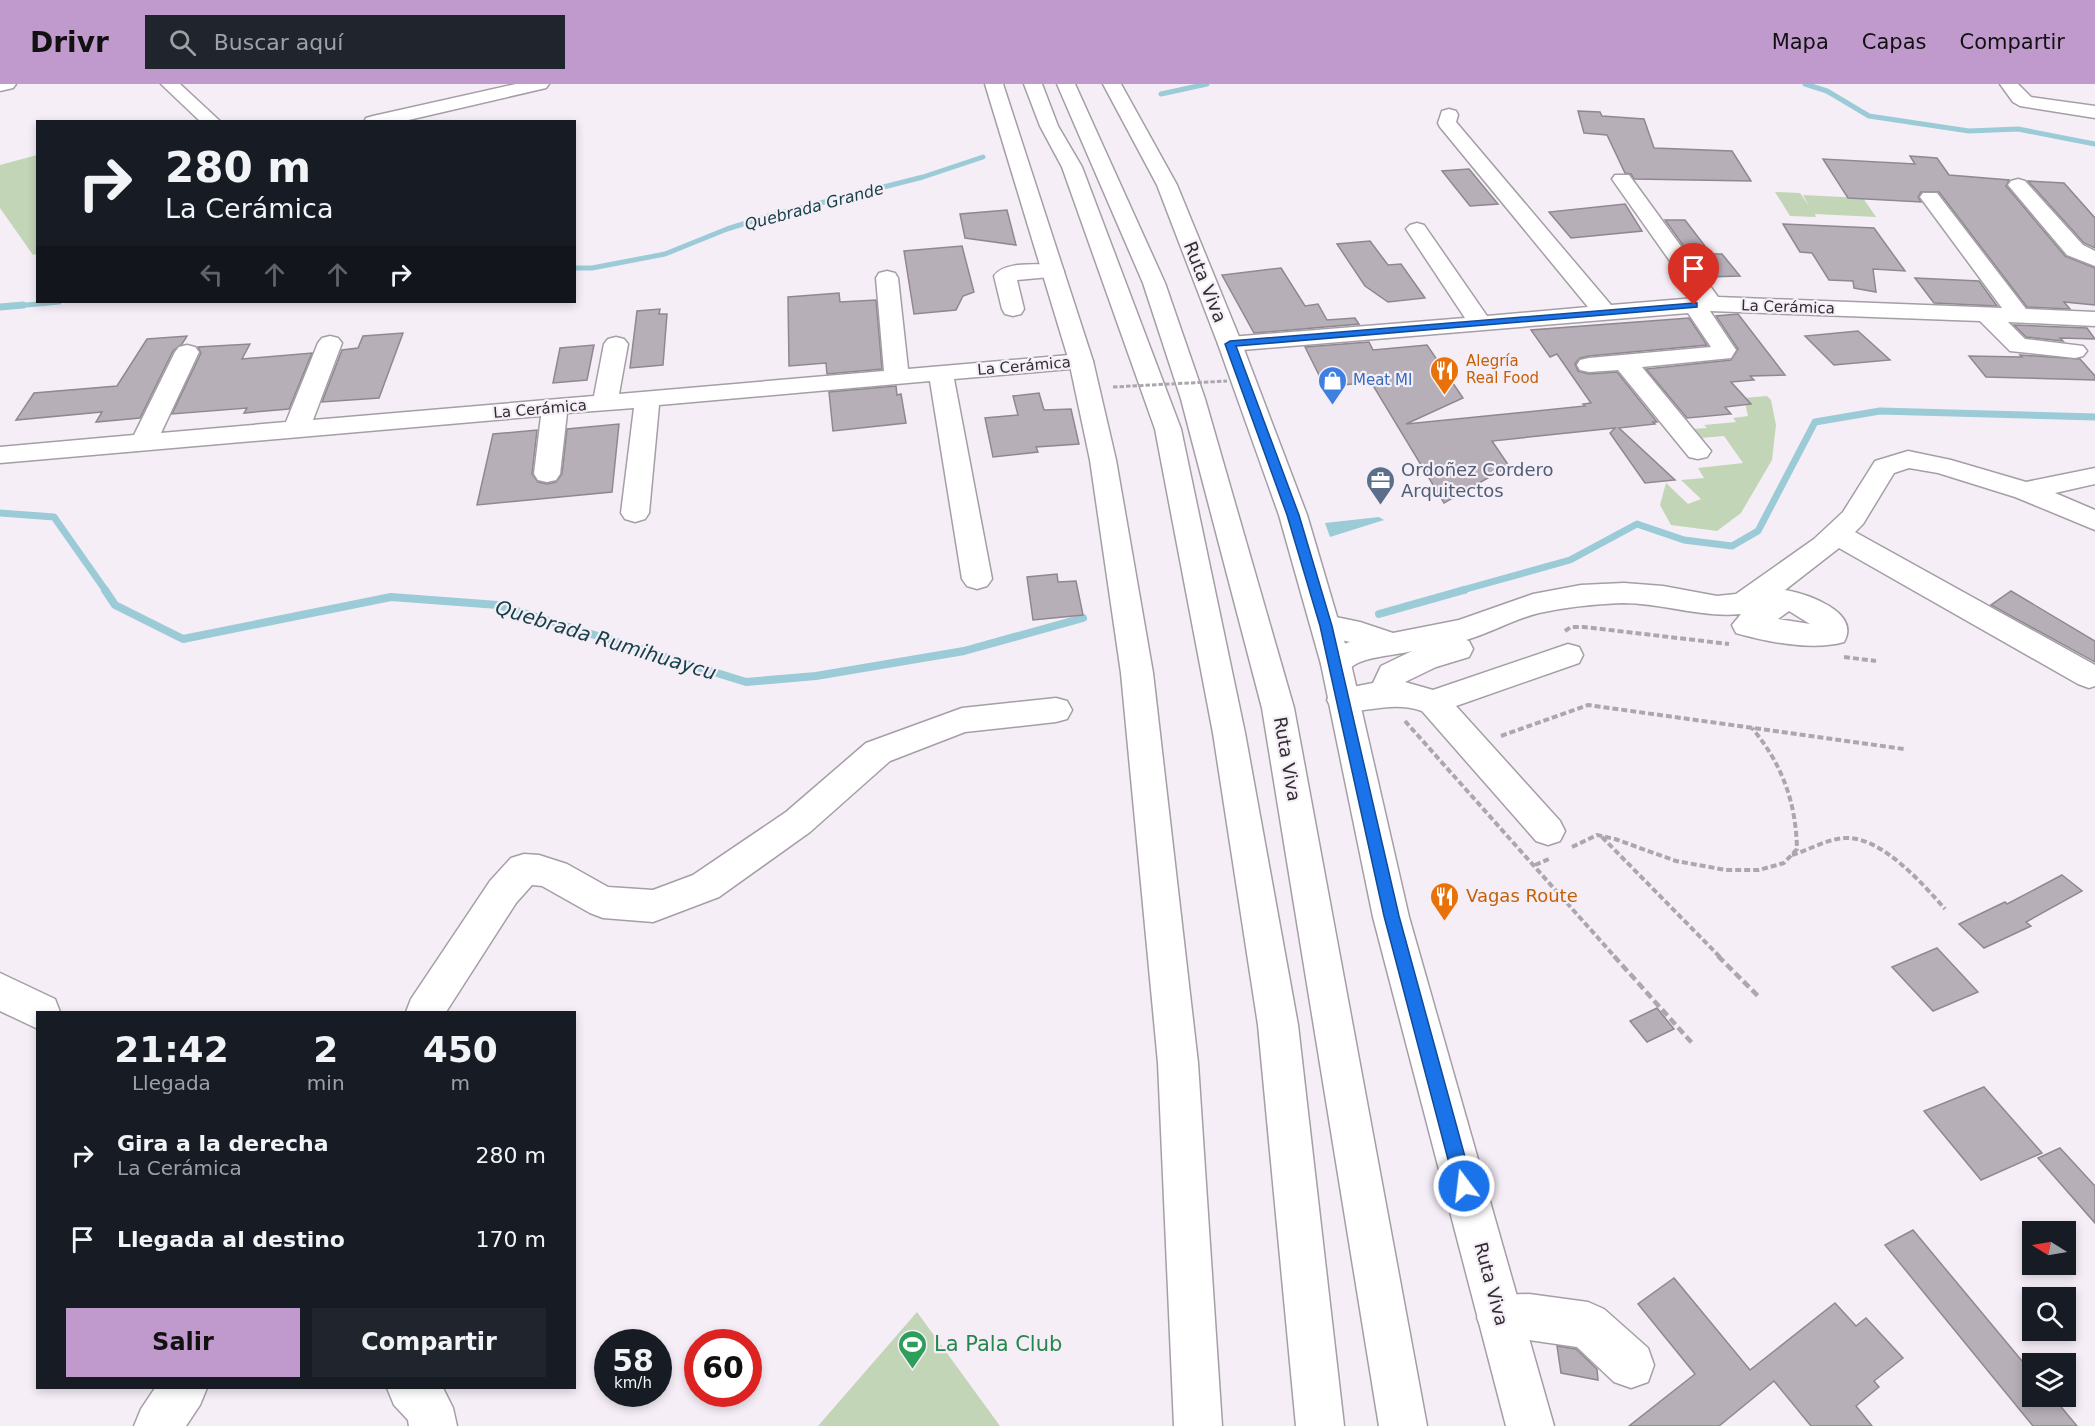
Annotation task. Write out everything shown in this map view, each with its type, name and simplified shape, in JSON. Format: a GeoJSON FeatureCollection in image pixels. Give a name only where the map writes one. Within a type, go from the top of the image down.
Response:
{"type":"FeatureCollection","features":[{"type":"Feature","properties":{"kind":"main road"},"geometry":{"type":"LineString","coordinates":[[0,86],[6,84]]}},
{"type":"Feature","properties":{"kind":"main road"},"geometry":{"type":"LineString","coordinates":[[170,84],[210,120]]}},
{"type":"Feature","properties":{"kind":"main road"},"geometry":{"type":"LineString","coordinates":[[382,120],[540,84]]}},
{"type":"Feature","properties":{"kind":"main road"},"geometry":{"type":"LineString","coordinates":[[994,84],[1081,360],[1103,460],[1138,685],[1178,1063],[1198,1426]]}},
{"type":"Feature","properties":{"kind":"main road"},"geometry":{"type":"LineString","coordinates":[[1026,84],[1072,167],[1168,429],[1229,734],[1278,1025],[1320,1426]]}},
{"type":"Feature","properties":{"kind":"main road"},"geometry":{"type":"LineString","coordinates":[[1033,84],[1049,126]]}},
{"type":"Feature","properties":{"kind":"main road","name":"Ruta Viva"},"geometry":{"type":"LineString","coordinates":[[1066,84],[1154,283],[1193,399],[1278,708],[1402,1426]]}},
{"type":"Feature","properties":{"kind":"main road"},"geometry":{"type":"LineString","coordinates":[[1077,84],[1080,117]]}},
{"type":"Feature","properties":{"kind":"main road","name":"Ruta Viva"},"geometry":{"type":"LineString","coordinates":[[1112,84],[1167,185],[1237,364],[1301,512],[1391,916],[1530,1426]]}},
{"type":"Feature","properties":{"kind":"main road"},"geometry":{"type":"LineString","coordinates":[[2009,84],[2019,98],[2026,102],[2095,112]]}},
{"type":"Feature","properties":{"kind":"main road"},"geometry":{"type":"LineString","coordinates":[[1449,116],[1447,123],[1605,312]]}},
{"type":"Feature","properties":{"kind":"main road"},"geometry":{"type":"LineString","coordinates":[[1589,365],[1723,353],[1724,350],[1702,305],[1622,178]]}},
{"type":"Feature","properties":{"kind":"main road"},"geometry":{"type":"LineString","coordinates":[[2018,184],[2075,250],[2092,262]]}},
{"type":"Feature","properties":{"kind":"main road"},"geometry":{"type":"LineString","coordinates":[[1930,197],[2019,316]]}},
{"type":"Feature","properties":{"kind":"main road"},"geometry":{"type":"LineString","coordinates":[[1417,229],[1480,323]]}},
{"type":"Feature","properties":{"kind":"main road"},"geometry":{"type":"LineString","coordinates":[[1013,309],[1005,276],[1007,274],[1053,271]]}},
{"type":"Feature","properties":{"kind":"main road"},"geometry":{"type":"LineString","coordinates":[[887,278],[897,377]]}},
{"type":"Feature","properties":{"kind":"main road","name":"La Cerámica"},"geometry":{"type":"LineString","coordinates":[[1237,364],[1480,323],[1702,305],[2095,319]]}},
{"type":"Feature","properties":{"kind":"main road"},"geometry":{"type":"LineString","coordinates":[[1987,315],[2018,346],[2075,351]]}},
{"type":"Feature","properties":{"kind":"main road"},"geometry":{"type":"LineString","coordinates":[[296,430],[330,343]]}},
{"type":"Feature","properties":{"kind":"main road"},"geometry":{"type":"LineString","coordinates":[[606,403],[616,344]]}},
{"type":"Feature","properties":{"kind":"main road"},"geometry":{"type":"LineString","coordinates":[[143,442],[188,352]]}},
{"type":"Feature","properties":{"kind":"main road","name":"La Cerámica"},"geometry":{"type":"LineString","coordinates":[[0,455],[1081,360]]}},
{"type":"Feature","properties":{"kind":"main road"},"geometry":{"type":"LineString","coordinates":[[1625,362],[1698,451]]}},
{"type":"Feature","properties":{"kind":"main road"},"geometry":{"type":"LineString","coordinates":[[941,373],[977,579]]}},
{"type":"Feature","properties":{"kind":"main road"},"geometry":{"type":"LineString","coordinates":[[635,513],[647,399]]}},
{"type":"Feature","properties":{"kind":"main road"},"geometry":{"type":"LineString","coordinates":[[547,474],[555,408]]}},
{"type":"Feature","properties":{"kind":"main road"},"geometry":{"type":"LineString","coordinates":[[1336,664],[1350,653],[1463,630],[1533,604],[1581,595],[1624,593],[1662,596],[1717,606],[1742,604],[1760,594],[1853,518],[1884,467],[1908,459],[1942,466],[2025,491],[2095,521]]}},
{"type":"Feature","properties":{"kind":"main road"},"geometry":{"type":"LineString","coordinates":[[2025,491],[2095,476]]}},
{"type":"Feature","properties":{"kind":"main road"},"geometry":{"type":"LineString","coordinates":[[1836,534],[2089,676]]}},
{"type":"Feature","properties":{"kind":"main road"},"geometry":{"type":"LineString","coordinates":[[1385,693],[1392,674],[1426,658],[1516,633],[1568,611],[1606,606],[1649,609],[1741,635]]}},
{"type":"Feature","properties":{"kind":"main road"},"geometry":{"type":"LineString","coordinates":[[1326,626],[1360,633],[1390,644]]}},
{"type":"Feature","properties":{"kind":"main road"},"geometry":{"type":"LineString","coordinates":[[1433,702],[1568,655]]}},
{"type":"Feature","properties":{"kind":"main road"},"geometry":{"type":"LineString","coordinates":[[1343,700],[1385,693],[1413,694],[1433,702],[1556,846]]}},
{"type":"Feature","properties":{"kind":"main road"},"geometry":{"type":"LineString","coordinates":[[425,1011],[503,892],[524,869],[554,874],[603,902],[653,906],[706,886],[789,829],[878,752],[962,720],[1056,710]]}},
{"type":"Feature","properties":{"kind":"main road"},"geometry":{"type":"LineString","coordinates":[[0,991],[39,1011]]}},
{"type":"Feature","properties":{"kind":"main road"},"geometry":{"type":"LineString","coordinates":[[1500,1318],[1529,1317],[1588,1325],[1631,1365]]}},
{"type":"Feature","properties":{"kind":"main road"},"geometry":{"type":"LineString","coordinates":[[158,1426],[182,1389]]}},
{"type":"Feature","properties":{"kind":"main road"},"geometry":{"type":"LineString","coordinates":[[412,1389],[429,1407],[433,1426]]}},
{"type":"Feature","properties":{"kind":"path"},"geometry":{"type":"LineString","coordinates":[[1113,387],[1237,364]]}},
{"type":"Feature","properties":{"kind":"path"},"geometry":{"type":"LineString","coordinates":[[1568,655],[1565,632],[1571,627],[1741,635]]}},
{"type":"Feature","properties":{"kind":"path"},"geometry":{"type":"LineString","coordinates":[[1840,657],[1876,661]]}},
{"type":"Feature","properties":{"kind":"path"},"geometry":{"type":"LineString","coordinates":[[1472,746],[1588,705],[1904,749]]}},
{"type":"Feature","properties":{"kind":"path"},"geometry":{"type":"LineString","coordinates":[[1404,720],[1692,1043]]}},
{"type":"Feature","properties":{"kind":"path"},"geometry":{"type":"LineString","coordinates":[[1535,866],[1556,846],[1597,835],[1676,861],[1726,870],[1759,870],[1784,863],[1797,849],[1794,805],[1782,772],[1769,747],[1751,728]]}},
{"type":"Feature","properties":{"kind":"path"},"geometry":{"type":"LineString","coordinates":[[1601,836],[1760,997]]}},
{"type":"Feature","properties":{"kind":"path"},"geometry":{"type":"LineString","coordinates":[[1791,855],[1847,837],[1859,840],[1878,848],[1913,874],[1945,909]]}},
{"type":"Feature","properties":{"kind":"green space"},"geometry":{"type":"Polygon","coordinates":[[[36,155],[36,254],[33,255],[0,208],[0,165],[36,155]]]}},
{"type":"Feature","properties":{"kind":"green space"},"geometry":{"type":"Polygon","coordinates":[[[1775,192],[1800,193],[1809,206],[1803,195],[1863,198],[1876,217],[1815,214],[1816,217],[1790,216],[1775,192]]]}},
{"type":"Feature","properties":{"kind":"green space"},"geometry":{"type":"Polygon","coordinates":[[[1767,396],[1771,400],[1776,425],[1772,460],[1741,513],[1717,531],[1671,525],[1660,505],[1666,483],[1688,504],[1701,499],[1681,480],[1704,478],[1698,468],[1743,463],[1724,436],[1701,438],[1693,429],[1707,428],[1704,425],[1736,422],[1733,418],[1748,416],[1744,398],[1767,396]]]}},
{"type":"Feature","properties":{"kind":"green space","name":"La Pala Club"},"geometry":{"type":"Polygon","coordinates":[[[917,1312],[1000,1426],[818,1426],[917,1312]]]}},
{"type":"Feature","properties":{"kind":"water"},"geometry":{"type":"Polygon","coordinates":[[[1379,517],[1384,520],[1330,537],[1325,523],[1379,517]]]}},
{"type":"Feature","properties":{"kind":"building"},"geometry":{"type":"Polygon","coordinates":[[[1578,111],[1600,112],[1602,116],[1644,119],[1654,148],[1732,151],[1751,181],[1634,179],[1631,174],[1625,173],[1607,135],[1584,133],[1578,111]]]}},
{"type":"Feature","properties":{"kind":"building"},"geometry":{"type":"Polygon","coordinates":[[[1910,156],[1937,158],[1949,175],[2009,180],[2006,186],[2065,256],[2095,268],[2095,305],[2064,302],[2070,309],[2027,307],[1939,192],[1921,192],[1918,197],[1921,202],[1848,198],[1823,159],[1915,164],[1910,156]]]}},
{"type":"Feature","properties":{"kind":"building"},"geometry":{"type":"Polygon","coordinates":[[[1469,169],[1498,204],[1470,206],[1442,171],[1469,169]]]}},
{"type":"Feature","properties":{"kind":"building"},"geometry":{"type":"Polygon","coordinates":[[[2028,181],[2064,183],[2095,218],[2095,248],[2084,243],[2028,181]]]}},
{"type":"Feature","properties":{"kind":"building"},"geometry":{"type":"Polygon","coordinates":[[[1625,204],[1642,231],[1571,238],[1549,212],[1625,204]]]}},
{"type":"Feature","properties":{"kind":"building"},"geometry":{"type":"Polygon","coordinates":[[[1007,210],[1016,245],[965,238],[960,214],[1007,210]]]}},
{"type":"Feature","properties":{"kind":"building"},"geometry":{"type":"Polygon","coordinates":[[[1665,220],[1685,220],[1711,254],[1722,254],[1740,276],[1706,277],[1665,220]]]}},
{"type":"Feature","properties":{"kind":"building"},"geometry":{"type":"Polygon","coordinates":[[[1783,224],[1874,228],[1905,271],[1873,269],[1876,292],[1854,288],[1853,281],[1829,280],[1812,253],[1800,252],[1783,224]]]}},
{"type":"Feature","properties":{"kind":"building"},"geometry":{"type":"Polygon","coordinates":[[[1370,241],[1388,265],[1401,264],[1425,298],[1388,302],[1365,286],[1337,244],[1370,241]]]}},
{"type":"Feature","properties":{"kind":"building"},"geometry":{"type":"Polygon","coordinates":[[[962,246],[974,292],[963,296],[956,310],[914,314],[904,251],[962,246]]]}},
{"type":"Feature","properties":{"kind":"building"},"geometry":{"type":"Polygon","coordinates":[[[1281,268],[1305,306],[1318,304],[1327,320],[1355,318],[1359,324],[1254,333],[1222,275],[1281,268]]]}},
{"type":"Feature","properties":{"kind":"building"},"geometry":{"type":"Polygon","coordinates":[[[1915,278],[1979,281],[1997,306],[1934,303],[1915,278]]]}},
{"type":"Feature","properties":{"kind":"building"},"geometry":{"type":"Polygon","coordinates":[[[839,293],[840,302],[876,300],[882,369],[827,374],[826,363],[789,366],[788,297],[839,293]]]}},
{"type":"Feature","properties":{"kind":"building"},"geometry":{"type":"Polygon","coordinates":[[[660,309],[659,314],[667,314],[663,365],[630,368],[637,311],[660,309]]]}},
{"type":"Feature","properties":{"kind":"building"},"geometry":{"type":"Polygon","coordinates":[[[1738,314],[1785,375],[1750,376],[1754,380],[1731,382],[1751,404],[1725,407],[1731,414],[1687,418],[1646,369],[1731,360],[1738,349],[1716,316],[1738,314]]]}},
{"type":"Feature","properties":{"kind":"building"},"geometry":{"type":"Polygon","coordinates":[[[1689,318],[1707,345],[1589,356],[1580,358],[1575,364],[1578,371],[1589,374],[1617,372],[1657,422],[1619,428],[1675,480],[1645,483],[1610,433],[1615,428],[1492,441],[1509,466],[1444,503],[1371,382],[1325,387],[1305,347],[1369,342],[1373,350],[1427,345],[1463,398],[1406,424],[1585,406],[1583,404],[1591,403],[1557,354],[1550,357],[1531,330],[1689,318]]]}},
{"type":"Feature","properties":{"kind":"building"},"geometry":{"type":"Polygon","coordinates":[[[2014,325],[2087,328],[2095,339],[2060,338],[2063,341],[2026,337],[2014,325]]]}},
{"type":"Feature","properties":{"kind":"building"},"geometry":{"type":"Polygon","coordinates":[[[1858,331],[1890,360],[1834,365],[1805,336],[1858,331]]]}},
{"type":"Feature","properties":{"kind":"building"},"geometry":{"type":"Polygon","coordinates":[[[403,333],[379,398],[322,402],[342,350],[358,348],[363,336],[403,333]]]}},
{"type":"Feature","properties":{"kind":"building"},"geometry":{"type":"Polygon","coordinates":[[[187,336],[182,344],[173,351],[140,418],[96,422],[102,412],[16,420],[34,393],[117,386],[147,339],[187,336]]]}},
{"type":"Feature","properties":{"kind":"building"},"geometry":{"type":"Polygon","coordinates":[[[250,344],[242,359],[312,353],[289,409],[244,413],[247,408],[172,414],[201,353],[198,347],[250,344]]]}},
{"type":"Feature","properties":{"kind":"building"},"geometry":{"type":"Polygon","coordinates":[[[594,345],[587,380],[553,383],[560,348],[594,345]]]}},
{"type":"Feature","properties":{"kind":"building"},"geometry":{"type":"Polygon","coordinates":[[[2020,355],[2080,359],[2095,376],[2095,380],[1986,377],[1969,356],[2022,357],[2020,355]]]}},
{"type":"Feature","properties":{"kind":"building"},"geometry":{"type":"Polygon","coordinates":[[[896,386],[897,395],[901,394],[906,423],[833,431],[829,392],[896,386]]]}},
{"type":"Feature","properties":{"kind":"building"},"geometry":{"type":"Polygon","coordinates":[[[1039,393],[1044,410],[1071,409],[1079,444],[1036,447],[1038,452],[993,457],[985,418],[1018,415],[1013,396],[1039,393]]]}},
{"type":"Feature","properties":{"kind":"building"},"geometry":{"type":"Polygon","coordinates":[[[619,424],[612,492],[477,505],[493,434],[537,430],[532,474],[538,482],[547,484],[556,482],[562,474],[567,429],[619,424]]]}},
{"type":"Feature","properties":{"kind":"building"},"geometry":{"type":"Polygon","coordinates":[[[1057,574],[1058,582],[1076,581],[1083,615],[1033,620],[1027,577],[1057,574]]]}},
{"type":"Feature","properties":{"kind":"building"},"geometry":{"type":"Polygon","coordinates":[[[2011,591],[2095,641],[2095,662],[1991,605],[2011,591]]]}},
{"type":"Feature","properties":{"kind":"building"},"geometry":{"type":"Polygon","coordinates":[[[2062,875],[2082,891],[2026,922],[2031,926],[1984,948],[1959,924],[2005,902],[2007,904],[2062,875]]]}},
{"type":"Feature","properties":{"kind":"building"},"geometry":{"type":"Polygon","coordinates":[[[1937,948],[1978,992],[1933,1011],[1892,967],[1937,948]]]}},
{"type":"Feature","properties":{"kind":"building"},"geometry":{"type":"Polygon","coordinates":[[[1657,1008],[1674,1029],[1647,1042],[1630,1021],[1657,1008]]]}},
{"type":"Feature","properties":{"kind":"building"},"geometry":{"type":"Polygon","coordinates":[[[1984,1087],[2042,1153],[1981,1180],[1924,1111],[1984,1087]]]}},
{"type":"Feature","properties":{"kind":"building"},"geometry":{"type":"Polygon","coordinates":[[[2060,1148],[2095,1186],[2095,1223],[2038,1158],[2060,1148]]]}},
{"type":"Feature","properties":{"kind":"building"},"geometry":{"type":"Polygon","coordinates":[[[1913,1230],[2022,1361],[2022,1407],[2061,1407],[2077,1426],[2033,1426],[1885,1245],[1913,1230]]]}},
{"type":"Feature","properties":{"kind":"building"},"geometry":{"type":"Polygon","coordinates":[[[1674,1278],[1750,1370],[1835,1303],[1856,1326],[1866,1318],[1903,1358],[1874,1381],[1879,1387],[1856,1406],[1872,1426],[1811,1426],[1774,1381],[1719,1426],[1629,1426],[1695,1374],[1638,1304],[1674,1278]]]}},
{"type":"Feature","properties":{"kind":"building"},"geometry":{"type":"Polygon","coordinates":[[[1557,1346],[1576,1349],[1597,1369],[1598,1380],[1561,1373],[1557,1346]]]}},
{"type":"Feature","properties":{"kind":"waterway","name":"Quebrada Grande"},"geometry":{"type":"LineString","coordinates":[[1161,94],[1207,84]]}},
{"type":"Feature","properties":{"kind":"waterway"},"geometry":{"type":"LineString","coordinates":[[1805,84],[1827,91],[1869,116],[1969,131],[2018,129],[2095,144]]}},
{"type":"Feature","properties":{"kind":"waterway","name":"Quebrada Grande"},"geometry":{"type":"LineString","coordinates":[[576,268],[592,268],[665,254],[727,229],[765,217],[923,177],[983,157]]}},
{"type":"Feature","properties":{"kind":"waterway","name":"Quebrada Grande"},"geometry":{"type":"LineString","coordinates":[[5,307],[48,303]]}},
{"type":"Feature","properties":{"kind":"waterway","name":"Quebrada Grande"},"geometry":{"type":"LineString","coordinates":[[0,307],[23,305]]}},
{"type":"Feature","properties":{"kind":"waterway","name":"Quebrada Rumihuaycu"},"geometry":{"type":"LineString","coordinates":[[1459,591],[1570,560],[1637,524],[1684,540],[1732,546],[1758,531],[1815,422],[1880,411],[2095,417]]}},
{"type":"Feature","properties":{"kind":"waterway","name":"Quebrada Rumihuaycu"},"geometry":{"type":"LineString","coordinates":[[0,513],[54,517],[106,591]]}},
{"type":"Feature","properties":{"kind":"waterway","name":"Quebrada Rumihuaycu"},"geometry":{"type":"LineString","coordinates":[[105,590],[115,605],[183,639],[391,597],[498,605],[746,682],[816,676],[964,651],[1083,618]]}},
{"type":"Feature","properties":{"kind":"waterway","name":"Quebrada Rumihuaycu"},"geometry":{"type":"LineString","coordinates":[[1379,614],[1464,590]]}},
{"type":"Feature","properties":{"kind":"place","name":"Alegría Real Food"},"geometry":{"type":"Point","coordinates":[1445,396]}},
{"type":"Feature","properties":{"kind":"place","name":"Meat MI"},"geometry":{"type":"Point","coordinates":[1332,406]}},
{"type":"Feature","properties":{"kind":"place","name":"Ordoñez Cordero Arquitectos"},"geometry":{"type":"Point","coordinates":[1380,506]}},
{"type":"Feature","properties":{"kind":"place","name":"Vagas Route"},"geometry":{"type":"Point","coordinates":[1445,922]}},
{"type":"Feature","properties":{"kind":"place","name":"La Pala Club"},"geometry":{"type":"Point","coordinates":[913,1370]}},
{"type":"Feature","properties":{"kind":"route"},"geometry":{"type":"LineString","coordinates":[[1464,1186],[1391,916],[1326,626],[1293,515],[1230,344],[1694,305]]}}]}
